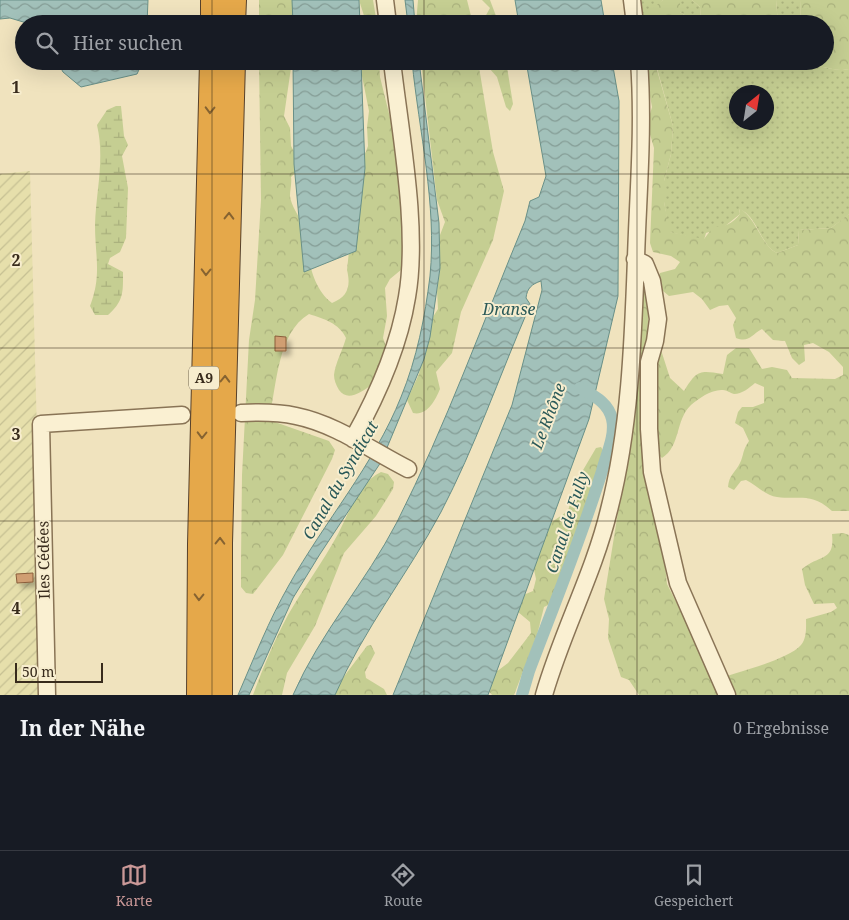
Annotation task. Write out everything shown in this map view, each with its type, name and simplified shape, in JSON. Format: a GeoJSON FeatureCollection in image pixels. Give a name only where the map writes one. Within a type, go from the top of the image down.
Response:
{"type":"FeatureCollection","features":[{"type":"Feature","properties":{"kind":"highway"},"geometry":{"type":"LineString","coordinates":[[212,15],[213,0]]}},
{"type":"Feature","properties":{"kind":"highway"},"geometry":{"type":"LineString","coordinates":[[233,15],[234,0]]}},
{"type":"Feature","properties":{"kind":"highway","name":"A9"},"geometry":{"type":"LineString","coordinates":[[199,695],[200,544],[212,70]]}},
{"type":"Feature","properties":{"kind":"highway","name":"A9"},"geometry":{"type":"LineString","coordinates":[[220,695],[220,542],[232,70]]}},
{"type":"Feature","properties":{"kind":"street"},"geometry":{"type":"LineString","coordinates":[[385,0],[387,15]]}},
{"type":"Feature","properties":{"kind":"street"},"geometry":{"type":"LineString","coordinates":[[632,0],[634,15]]}},
{"type":"Feature","properties":{"kind":"street"},"geometry":{"type":"LineString","coordinates":[[357,441],[394,349],[407,297],[411,248],[408,197],[393,70]]}},
{"type":"Feature","properties":{"kind":"street"},"geometry":{"type":"LineString","coordinates":[[544,695],[610,509],[625,421],[633,333],[640,172],[639,70]]}},
{"type":"Feature","properties":{"kind":"street"},"geometry":{"type":"LineString","coordinates":[[636,259],[645,264],[652,281],[658,319],[655,341],[649,362],[649,429],[652,472],[678,583],[726,695]]}},
{"type":"Feature","properties":{"kind":"street"},"geometry":{"type":"LineString","coordinates":[[242,412],[273,412],[297,416],[336,430],[402,466]]}},
{"type":"Feature","properties":{"kind":"street","name":"Iles Cédées"},"geometry":{"type":"LineString","coordinates":[[47,695],[41,424],[182,415]]}},
{"type":"Feature","properties":{"kind":"shaded area"},"geometry":{"type":"Polygon","coordinates":[[[30,171],[44,695],[0,695],[0,174],[30,171]]]}},
{"type":"Feature","properties":{"kind":"green space"},"geometry":{"type":"Polygon","coordinates":[[[259,0],[295,0],[295,15],[259,15],[259,0]]]}},
{"type":"Feature","properties":{"kind":"green space"},"geometry":{"type":"Polygon","coordinates":[[[359,0],[373,0],[376,15],[364,15],[359,0]]]}},
{"type":"Feature","properties":{"kind":"green space"},"geometry":{"type":"Polygon","coordinates":[[[418,0],[467,0],[471,15],[417,15],[418,0]]]}},
{"type":"Feature","properties":{"kind":"green space"},"geometry":{"type":"Polygon","coordinates":[[[482,0],[490,0],[496,15],[486,15],[490,8],[482,0]]]}},
{"type":"Feature","properties":{"kind":"green space"},"geometry":{"type":"Polygon","coordinates":[[[641,0],[663,0],[649,15],[641,15],[641,0]]]}},
{"type":"Feature","properties":{"kind":"green space"},"geometry":{"type":"Polygon","coordinates":[[[663,0],[680,0],[680,12],[684,15],[648,15],[663,0]]]}},
{"type":"Feature","properties":{"kind":"green space"},"geometry":{"type":"Polygon","coordinates":[[[680,0],[692,0],[700,7],[701,15],[684,15],[680,12],[680,0]]]}},
{"type":"Feature","properties":{"kind":"green space"},"geometry":{"type":"Polygon","coordinates":[[[692,0],[776,0],[777,15],[701,15],[700,7],[692,0]]]}},
{"type":"Feature","properties":{"kind":"green space"},"geometry":{"type":"Polygon","coordinates":[[[776,0],[800,0],[801,15],[777,15],[776,0]]]}},
{"type":"Feature","properties":{"kind":"green space"},"geometry":{"type":"Polygon","coordinates":[[[800,0],[849,0],[849,69],[834,70],[834,15],[801,15],[800,0]]]}},
{"type":"Feature","properties":{"kind":"green space"},"geometry":{"type":"Polygon","coordinates":[[[849,69],[849,214],[831,228],[799,230],[798,245],[777,253],[767,245],[751,218],[739,209],[740,214],[724,227],[706,233],[704,240],[669,232],[664,202],[664,181],[671,154],[673,126],[657,70],[849,69]]]}},
{"type":"Feature","properties":{"kind":"green space"},"geometry":{"type":"Polygon","coordinates":[[[259,70],[291,70],[284,116],[290,128],[291,146],[302,166],[291,177],[290,196],[302,225],[308,256],[318,287],[332,303],[342,298],[347,290],[349,281],[347,270],[357,176],[368,146],[367,127],[369,111],[361,70],[380,70],[415,219],[402,269],[390,279],[385,288],[387,316],[383,338],[393,366],[359,393],[351,396],[345,395],[339,390],[334,375],[346,338],[343,333],[335,325],[309,314],[298,323],[290,334],[280,361],[269,418],[272,421],[329,441],[335,450],[283,555],[253,594],[246,593],[241,587],[242,475],[249,340],[255,300],[261,200],[259,70]]]}},
{"type":"Feature","properties":{"kind":"green space"},"geometry":{"type":"Polygon","coordinates":[[[422,70],[479,70],[493,152],[504,191],[493,240],[461,312],[452,353],[436,372],[440,389],[430,407],[422,412],[413,413],[407,400],[419,374],[431,320],[438,309],[440,235],[445,222],[437,200],[422,70]]]}},
{"type":"Feature","properties":{"kind":"green space"},"geometry":{"type":"Polygon","coordinates":[[[491,70],[507,70],[513,104],[510,111],[506,107],[497,77],[491,70]]]}},
{"type":"Feature","properties":{"kind":"green space"},"geometry":{"type":"Polygon","coordinates":[[[647,70],[657,70],[673,126],[671,154],[664,181],[664,202],[670,232],[704,239],[713,227],[725,226],[731,223],[740,214],[739,208],[750,218],[767,245],[777,253],[798,245],[799,230],[831,228],[849,214],[849,511],[832,511],[825,505],[812,499],[773,496],[746,480],[741,481],[734,490],[728,487],[749,441],[743,428],[735,423],[738,412],[742,407],[753,407],[764,403],[764,387],[755,383],[740,393],[734,394],[726,390],[710,392],[691,405],[682,418],[675,440],[668,453],[662,458],[657,453],[652,357],[661,350],[670,378],[684,391],[692,379],[699,373],[723,374],[727,355],[736,348],[749,348],[762,369],[772,367],[787,370],[792,378],[835,379],[843,375],[843,367],[829,352],[813,343],[804,345],[805,361],[799,365],[792,358],[785,341],[773,340],[762,329],[750,338],[744,340],[736,338],[733,325],[736,318],[728,305],[710,310],[702,299],[693,292],[669,296],[656,285],[660,273],[675,269],[680,262],[671,256],[653,252],[650,243],[654,148],[647,124],[652,107],[647,70]]]}},
{"type":"Feature","properties":{"kind":"green space"},"geometry":{"type":"Polygon","coordinates":[[[121,106],[124,136],[128,145],[122,156],[128,188],[126,238],[120,252],[110,258],[108,264],[123,272],[122,296],[108,315],[95,315],[90,306],[97,275],[95,225],[100,150],[97,125],[107,110],[121,106]]]}},
{"type":"Feature","properties":{"kind":"green space"},"geometry":{"type":"Polygon","coordinates":[[[644,289],[650,299],[644,366],[667,584],[723,695],[639,695],[629,680],[621,677],[608,638],[609,619],[604,599],[624,475],[644,289]]]}},
{"type":"Feature","properties":{"kind":"green space"},"geometry":{"type":"Polygon","coordinates":[[[601,447],[605,460],[559,591],[556,598],[544,607],[537,635],[514,695],[492,695],[487,689],[492,675],[508,663],[531,633],[530,622],[512,607],[516,598],[533,591],[536,579],[531,556],[540,530],[568,511],[576,482],[596,448],[601,447]]]}},
{"type":"Feature","properties":{"kind":"green space"},"geometry":{"type":"Polygon","coordinates":[[[381,472],[388,474],[394,482],[393,489],[376,516],[344,553],[315,626],[287,673],[282,695],[253,695],[288,615],[338,534],[360,491],[366,483],[381,472]]]}},
{"type":"Feature","properties":{"kind":"green space"},"geometry":{"type":"Polygon","coordinates":[[[843,533],[849,535],[849,695],[732,695],[724,677],[765,664],[795,650],[804,639],[806,619],[831,612],[837,608],[834,603],[814,604],[805,585],[802,569],[829,553],[832,534],[843,533]]]}},
{"type":"Feature","properties":{"kind":"green space"},"geometry":{"type":"Polygon","coordinates":[[[371,645],[375,653],[365,672],[366,678],[384,689],[387,695],[330,695],[367,646],[371,645]]]}},
{"type":"Feature","properties":{"kind":"water"},"geometry":{"type":"Polygon","coordinates":[[[0,0],[148,0],[147,15],[15,15],[15,20],[0,19],[0,0]]]}},
{"type":"Feature","properties":{"kind":"water"},"geometry":{"type":"Polygon","coordinates":[[[292,0],[359,0],[360,15],[293,15],[292,0]]]}},
{"type":"Feature","properties":{"kind":"water"},"geometry":{"type":"Polygon","coordinates":[[[405,0],[413,0],[414,15],[407,15],[405,0]]]}},
{"type":"Feature","properties":{"kind":"water"},"geometry":{"type":"Polygon","coordinates":[[[515,0],[601,0],[604,15],[518,15],[515,0]]]}},
{"type":"Feature","properties":{"kind":"water"},"geometry":{"type":"Polygon","coordinates":[[[62,70],[139,70],[137,74],[81,87],[62,70]]]}},
{"type":"Feature","properties":{"kind":"water"},"geometry":{"type":"Polygon","coordinates":[[[293,70],[361,70],[365,168],[356,251],[304,272],[294,164],[293,70]]]}},
{"type":"Feature","properties":{"kind":"water","name":"Canal du Syndicat"},"geometry":{"type":"Polygon","coordinates":[[[413,70],[420,70],[439,223],[440,268],[430,337],[424,359],[381,462],[293,598],[249,695],[238,695],[268,625],[289,585],[363,470],[390,422],[407,382],[416,352],[428,291],[432,249],[429,195],[413,70]]]}},
{"type":"Feature","properties":{"kind":"water"},"geometry":{"type":"Polygon","coordinates":[[[528,70],[614,70],[619,101],[618,296],[589,419],[488,695],[393,695],[512,405],[542,290],[541,281],[529,289],[526,298],[530,304],[528,310],[476,437],[441,512],[372,625],[335,695],[293,695],[316,650],[385,544],[397,522],[432,448],[464,373],[525,221],[530,201],[539,197],[546,176],[528,70]]]}},
{"type":"Feature","properties":{"kind":"building"},"geometry":{"type":"Polygon","coordinates":[[[275,336],[286,337],[286,351],[275,351],[275,336]]]}},
{"type":"Feature","properties":{"kind":"building"},"geometry":{"type":"Polygon","coordinates":[[[33,573],[33,582],[17,583],[16,574],[33,573]]]}},
{"type":"Feature","properties":{"kind":"waterway","name":"Canal de Fully"},"geometry":{"type":"LineString","coordinates":[[522,695],[529,671],[585,522],[612,438],[613,425],[607,408],[600,400],[580,388]]}},
{"type":"Feature","properties":{"kind":"water label","name":"Dranse"},"geometry":{"type":"Point","coordinates":[509,309]}},
{"type":"Feature","properties":{"kind":"water label","name":"Le Rhône"},"geometry":{"type":"Point","coordinates":[548,416]}}]}
